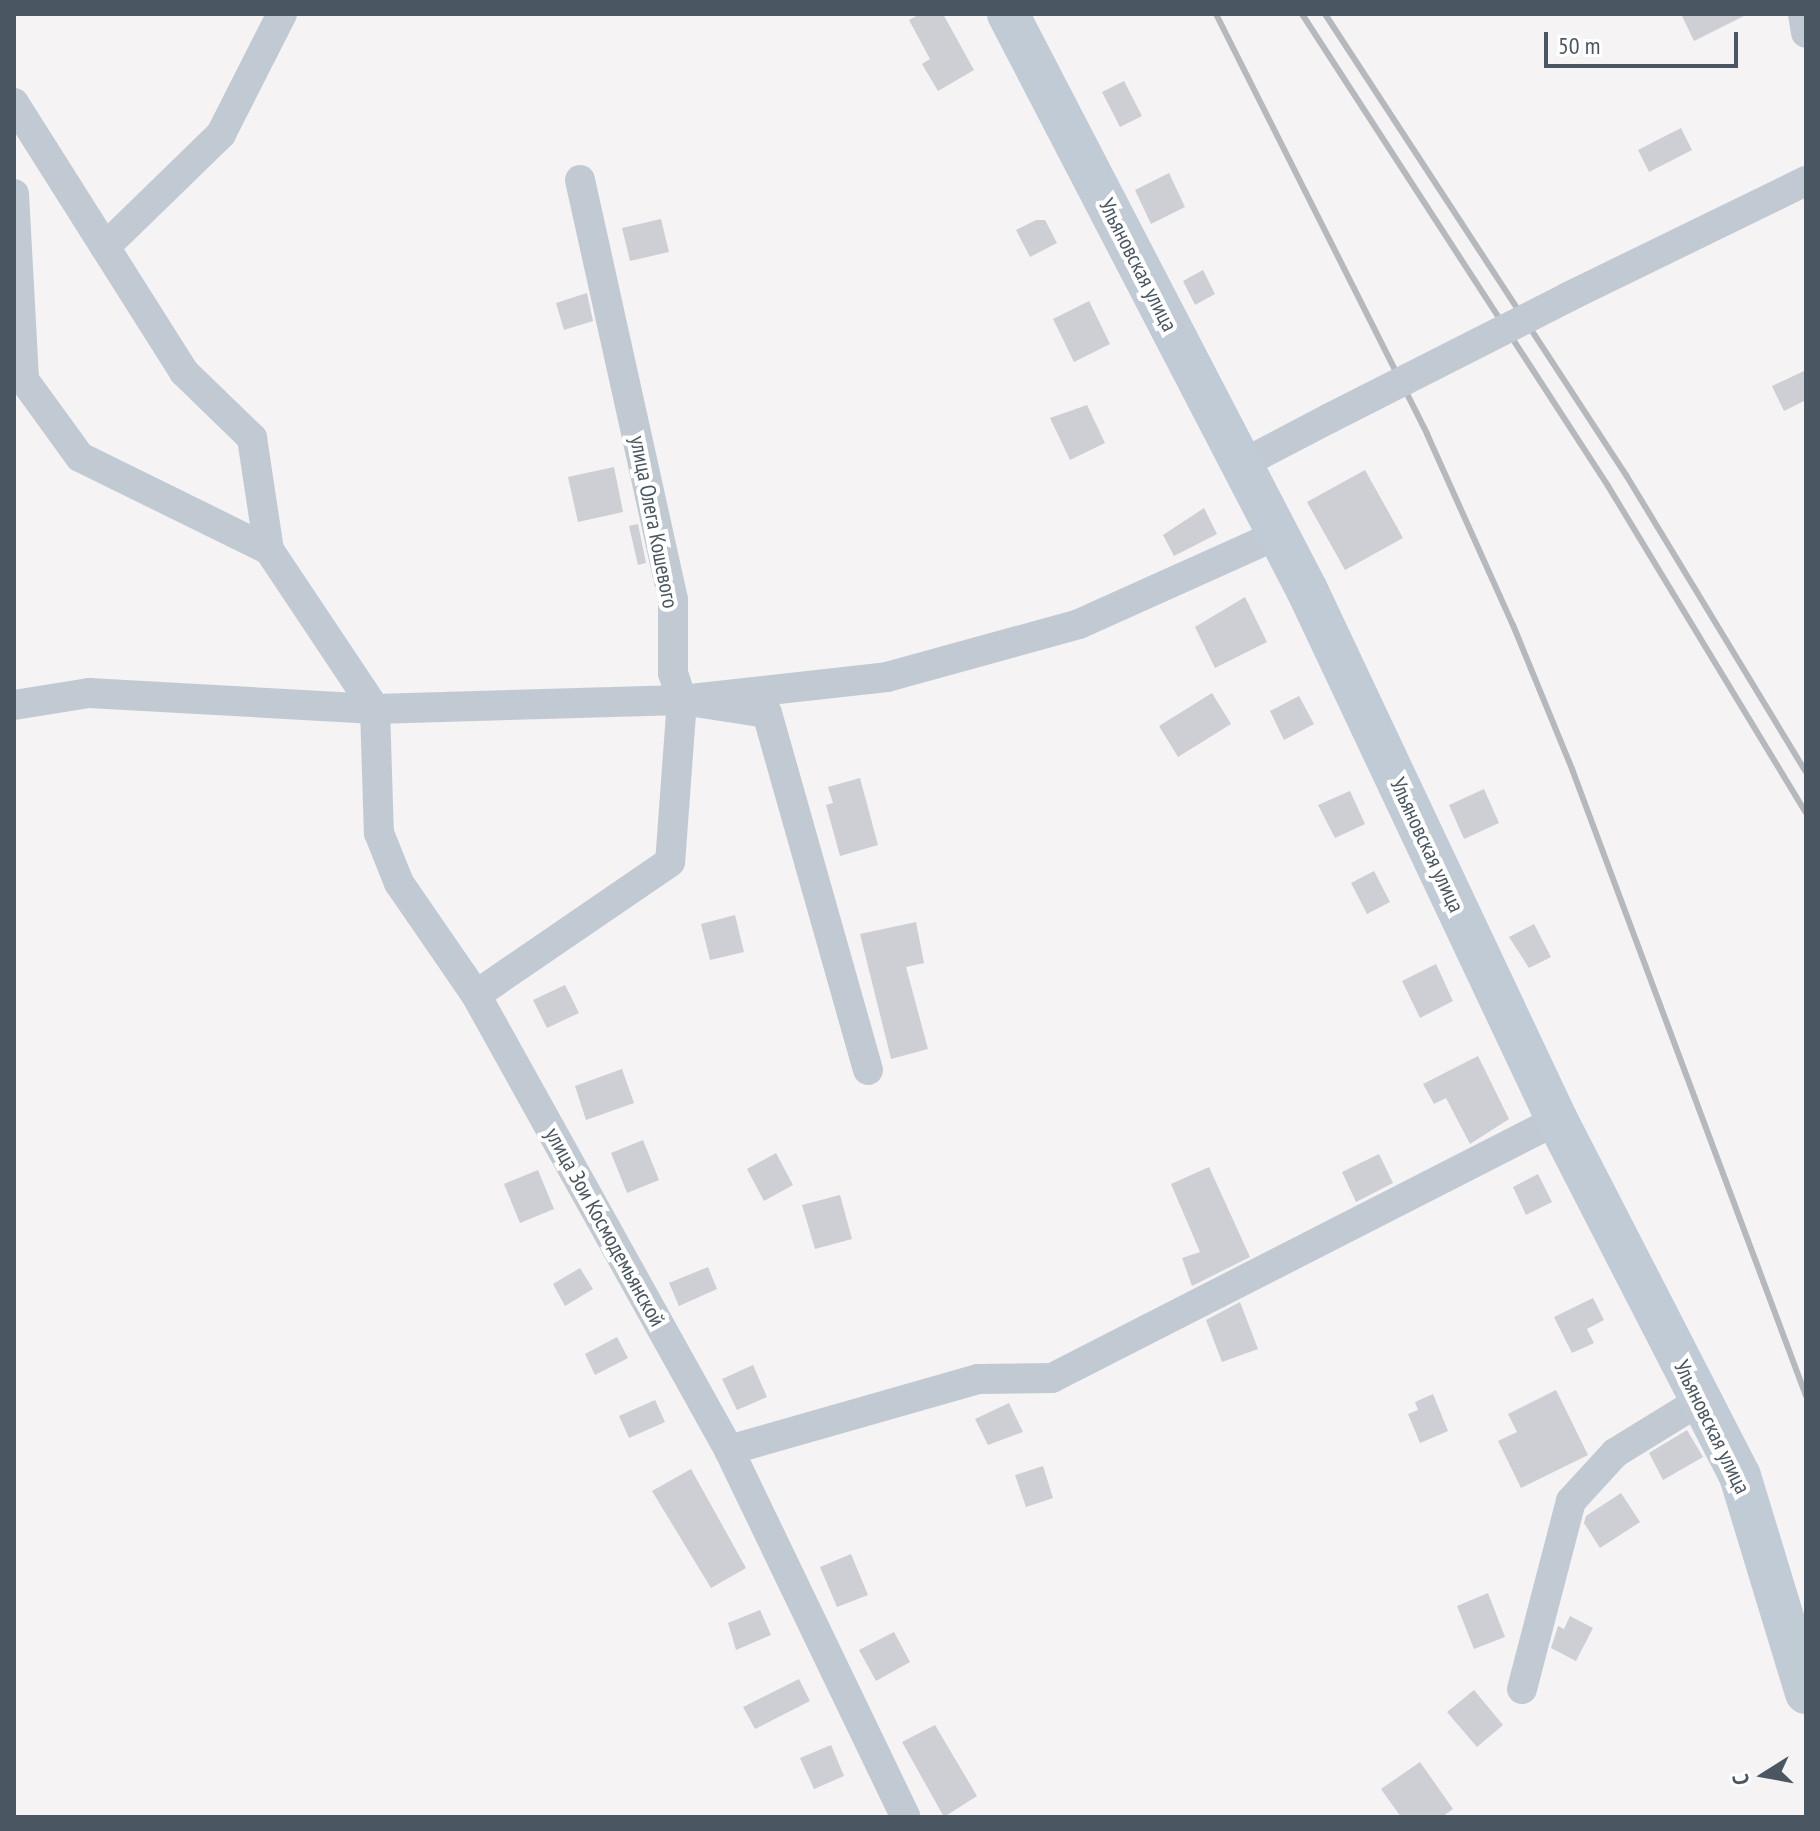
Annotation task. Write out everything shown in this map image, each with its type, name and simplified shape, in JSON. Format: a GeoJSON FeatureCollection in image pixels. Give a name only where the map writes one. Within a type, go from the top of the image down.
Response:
{"type":"FeatureCollection","features":[{"type":"Feature","properties":{"kind":"main road","name":"Ульяновская улица"},"geometry":{"type":"LineString","coordinates":[[1008,14],[1279,534],[1557,1120],[1740,1476],[1806,1693]]}},
{"type":"Feature","properties":{"kind":"street"},"geometry":{"type":"LineString","coordinates":[[105,247],[221,134],[282,14]]}},
{"type":"Feature","properties":{"kind":"street"},"geometry":{"type":"LineString","coordinates":[[1803,14],[1806,33]]}},
{"type":"Feature","properties":{"kind":"street"},"geometry":{"type":"LineString","coordinates":[[14,103],[184,372],[252,438],[269,550],[375,709]]}},
{"type":"Feature","properties":{"kind":"street","name":"улица Олега Кошевого"},"geometry":{"type":"LineString","coordinates":[[580,180],[673,600],[673,673],[682,700]]}},
{"type":"Feature","properties":{"kind":"street"},"geometry":{"type":"LineString","coordinates":[[1242,464],[1568,297],[1806,181]]}},
{"type":"Feature","properties":{"kind":"street"},"geometry":{"type":"LineString","coordinates":[[14,194],[24,380],[80,457],[269,550]]}},
{"type":"Feature","properties":{"kind":"street"},"geometry":{"type":"LineString","coordinates":[[14,705],[89,693],[375,709],[682,700],[887,677],[1079,624],[1279,534]]}},
{"type":"Feature","properties":{"kind":"street"},"geometry":{"type":"LineString","coordinates":[[476,995],[670,862],[682,700]]}},
{"type":"Feature","properties":{"kind":"street"},"geometry":{"type":"LineString","coordinates":[[682,700],[767,713],[868,1070]]}},
{"type":"Feature","properties":{"kind":"street","name":"улица Зои Космодемьянской"},"geometry":{"type":"LineString","coordinates":[[375,709],[379,833],[399,883],[476,995],[729,1450],[906,1817]]}},
{"type":"Feature","properties":{"kind":"street"},"geometry":{"type":"LineString","coordinates":[[729,1450],[978,1379],[1052,1378],[1557,1120]]}},
{"type":"Feature","properties":{"kind":"street"},"geometry":{"type":"LineString","coordinates":[[1522,1689],[1571,1501],[1615,1453],[1701,1400]]}},
{"type":"Feature","properties":{"kind":"building"},"geometry":{"type":"Polygon","coordinates":[[[920,14],[943,14],[974,70],[938,91],[922,64],[930,59],[909,20],[920,14]]]}},
{"type":"Feature","properties":{"kind":"building"},"geometry":{"type":"Polygon","coordinates":[[[1681,14],[1748,14],[1694,41],[1681,14]]]}},
{"type":"Feature","properties":{"kind":"building"},"geometry":{"type":"Polygon","coordinates":[[[1124,81],[1142,116],[1120,127],[1102,92],[1124,81]]]}},
{"type":"Feature","properties":{"kind":"building"},"geometry":{"type":"Polygon","coordinates":[[[1681,128],[1692,150],[1649,172],[1638,150],[1681,128]]]}},
{"type":"Feature","properties":{"kind":"building"},"geometry":{"type":"Polygon","coordinates":[[[1169,173],[1185,207],[1151,224],[1135,190],[1169,173]]]}},
{"type":"Feature","properties":{"kind":"building"},"geometry":{"type":"Polygon","coordinates":[[[661,219],[669,252],[630,261],[622,228],[661,219]]]}},
{"type":"Feature","properties":{"kind":"building"},"geometry":{"type":"Polygon","coordinates":[[[1036,220],[1045,220],[1057,243],[1030,257],[1016,230],[1036,220]]]}},
{"type":"Feature","properties":{"kind":"building"},"geometry":{"type":"Polygon","coordinates":[[[1203,270],[1215,294],[1195,305],[1183,281],[1203,270]]]}},
{"type":"Feature","properties":{"kind":"building"},"geometry":{"type":"Polygon","coordinates":[[[587,293],[593,321],[564,330],[556,303],[587,293]]]}},
{"type":"Feature","properties":{"kind":"building"},"geometry":{"type":"Polygon","coordinates":[[[1089,301],[1110,344],[1074,362],[1053,319],[1089,301]]]}},
{"type":"Feature","properties":{"kind":"building"},"geometry":{"type":"Polygon","coordinates":[[[1806,370],[1806,400],[1784,411],[1772,386],[1806,370]]]}},
{"type":"Feature","properties":{"kind":"building"},"geometry":{"type":"Polygon","coordinates":[[[1087,405],[1105,443],[1070,460],[1050,418],[1087,405]]]}},
{"type":"Feature","properties":{"kind":"building"},"geometry":{"type":"Polygon","coordinates":[[[614,467],[623,512],[578,522],[568,477],[614,467]]]}},
{"type":"Feature","properties":{"kind":"building"},"geometry":{"type":"Polygon","coordinates":[[[1365,470],[1403,538],[1345,570],[1307,502],[1365,470]]]}},
{"type":"Feature","properties":{"kind":"building"},"geometry":{"type":"Polygon","coordinates":[[[1204,508],[1217,534],[1174,556],[1163,535],[1204,508]]]}},
{"type":"Feature","properties":{"kind":"building"},"geometry":{"type":"Polygon","coordinates":[[[638,524],[646,563],[638,565],[629,526],[638,524]]]}},
{"type":"Feature","properties":{"kind":"building"},"geometry":{"type":"Polygon","coordinates":[[[1245,597],[1267,642],[1215,668],[1195,627],[1245,597]]]}},
{"type":"Feature","properties":{"kind":"building"},"geometry":{"type":"Polygon","coordinates":[[[1212,693],[1231,724],[1178,757],[1159,726],[1212,693]]]}},
{"type":"Feature","properties":{"kind":"building"},"geometry":{"type":"Polygon","coordinates":[[[1299,696],[1314,724],[1284,740],[1270,711],[1299,696]]]}},
{"type":"Feature","properties":{"kind":"building"},"geometry":{"type":"Polygon","coordinates":[[[860,778],[878,845],[840,856],[826,805],[833,803],[828,787],[860,778]]]}},
{"type":"Feature","properties":{"kind":"building"},"geometry":{"type":"Polygon","coordinates":[[[1484,789],[1499,823],[1464,839],[1449,805],[1484,789]]]}},
{"type":"Feature","properties":{"kind":"building"},"geometry":{"type":"Polygon","coordinates":[[[1350,791],[1365,824],[1335,838],[1318,805],[1350,791]]]}},
{"type":"Feature","properties":{"kind":"building"},"geometry":{"type":"Polygon","coordinates":[[[1374,871],[1390,902],[1367,914],[1351,883],[1374,871]]]}},
{"type":"Feature","properties":{"kind":"building"},"geometry":{"type":"Polygon","coordinates":[[[735,915],[744,952],[710,960],[701,924],[735,915]]]}},
{"type":"Feature","properties":{"kind":"building"},"geometry":{"type":"Polygon","coordinates":[[[916,922],[924,963],[906,967],[928,1049],[891,1059],[860,934],[916,922]]]}},
{"type":"Feature","properties":{"kind":"building"},"geometry":{"type":"Polygon","coordinates":[[[1534,924],[1551,957],[1529,968],[1509,937],[1534,924]]]}},
{"type":"Feature","properties":{"kind":"building"},"geometry":{"type":"Polygon","coordinates":[[[1436,964],[1453,1001],[1420,1018],[1402,981],[1436,964]]]}},
{"type":"Feature","properties":{"kind":"building"},"geometry":{"type":"Polygon","coordinates":[[[565,985],[579,1013],[547,1028],[533,1000],[565,985]]]}},
{"type":"Feature","properties":{"kind":"building"},"geometry":{"type":"Polygon","coordinates":[[[1478,1056],[1509,1119],[1470,1144],[1446,1098],[1434,1104],[1423,1084],[1478,1056]]]}},
{"type":"Feature","properties":{"kind":"building"},"geometry":{"type":"Polygon","coordinates":[[[622,1069],[634,1103],[586,1120],[575,1086],[622,1069]]]}},
{"type":"Feature","properties":{"kind":"building"},"geometry":{"type":"Polygon","coordinates":[[[643,1140],[659,1180],[627,1193],[611,1153],[643,1140]]]}},
{"type":"Feature","properties":{"kind":"building"},"geometry":{"type":"Polygon","coordinates":[[[776,1153],[793,1185],[764,1201],[747,1169],[776,1153]]]}},
{"type":"Feature","properties":{"kind":"building"},"geometry":{"type":"Polygon","coordinates":[[[1379,1154],[1393,1183],[1356,1202],[1342,1172],[1379,1154]]]}},
{"type":"Feature","properties":{"kind":"building"},"geometry":{"type":"Polygon","coordinates":[[[1209,1167],[1250,1257],[1192,1286],[1182,1258],[1200,1252],[1171,1184],[1209,1167]]]}},
{"type":"Feature","properties":{"kind":"building"},"geometry":{"type":"Polygon","coordinates":[[[538,1170],[554,1209],[520,1223],[504,1184],[538,1170]]]}},
{"type":"Feature","properties":{"kind":"building"},"geometry":{"type":"Polygon","coordinates":[[[1538,1174],[1552,1202],[1526,1215],[1513,1187],[1538,1174]]]}},
{"type":"Feature","properties":{"kind":"building"},"geometry":{"type":"Polygon","coordinates":[[[840,1195],[852,1239],[815,1249],[802,1205],[840,1195]]]}},
{"type":"Feature","properties":{"kind":"building"},"geometry":{"type":"Polygon","coordinates":[[[708,1267],[717,1289],[679,1306],[669,1283],[708,1267]]]}},
{"type":"Feature","properties":{"kind":"building"},"geometry":{"type":"Polygon","coordinates":[[[580,1268],[593,1289],[565,1306],[553,1284],[580,1268]]]}},
{"type":"Feature","properties":{"kind":"building"},"geometry":{"type":"Polygon","coordinates":[[[1593,1298],[1604,1320],[1587,1329],[1594,1343],[1572,1353],[1554,1317],[1593,1298]]]}},
{"type":"Feature","properties":{"kind":"building"},"geometry":{"type":"Polygon","coordinates":[[[1240,1302],[1258,1349],[1222,1362],[1206,1320],[1240,1302]]]}},
{"type":"Feature","properties":{"kind":"building"},"geometry":{"type":"Polygon","coordinates":[[[617,1337],[628,1358],[595,1375],[585,1354],[617,1337]]]}},
{"type":"Feature","properties":{"kind":"building"},"geometry":{"type":"Polygon","coordinates":[[[753,1365],[767,1397],[737,1410],[722,1379],[753,1365]]]}},
{"type":"Feature","properties":{"kind":"building"},"geometry":{"type":"Polygon","coordinates":[[[1556,1390],[1588,1455],[1521,1488],[1498,1441],[1517,1432],[1508,1414],[1556,1390]]]}},
{"type":"Feature","properties":{"kind":"building"},"geometry":{"type":"Polygon","coordinates":[[[1433,1394],[1448,1431],[1420,1443],[1408,1414],[1418,1410],[1415,1402],[1433,1394]]]}},
{"type":"Feature","properties":{"kind":"building"},"geometry":{"type":"Polygon","coordinates":[[[655,1400],[665,1422],[629,1438],[619,1416],[655,1400]]]}},
{"type":"Feature","properties":{"kind":"building"},"geometry":{"type":"Polygon","coordinates":[[[1009,1403],[1023,1432],[988,1445],[975,1419],[1009,1403]]]}},
{"type":"Feature","properties":{"kind":"building"},"geometry":{"type":"Polygon","coordinates":[[[1687,1430],[1703,1457],[1663,1480],[1649,1453],[1687,1430]]]}},
{"type":"Feature","properties":{"kind":"building"},"geometry":{"type":"Polygon","coordinates":[[[1043,1466],[1053,1498],[1026,1507],[1015,1475],[1043,1466]]]}},
{"type":"Feature","properties":{"kind":"building"},"geometry":{"type":"Polygon","coordinates":[[[691,1469],[746,1568],[711,1588],[652,1491],[691,1469]]]}},
{"type":"Feature","properties":{"kind":"building"},"geometry":{"type":"Polygon","coordinates":[[[1621,1493],[1640,1522],[1600,1548],[1584,1523],[1586,1516],[1621,1493]]]}},
{"type":"Feature","properties":{"kind":"building"},"geometry":{"type":"Polygon","coordinates":[[[851,1554],[868,1595],[837,1607],[820,1567],[851,1554]]]}},
{"type":"Feature","properties":{"kind":"building"},"geometry":{"type":"Polygon","coordinates":[[[1488,1593],[1505,1637],[1474,1649],[1457,1606],[1488,1593]]]}},
{"type":"Feature","properties":{"kind":"building"},"geometry":{"type":"Polygon","coordinates":[[[760,1610],[771,1635],[736,1650],[728,1623],[760,1610]]]}},
{"type":"Feature","properties":{"kind":"building"},"geometry":{"type":"Polygon","coordinates":[[[1570,1616],[1593,1628],[1576,1661],[1551,1648],[1558,1626],[1564,1629],[1570,1616]]]}},
{"type":"Feature","properties":{"kind":"building"},"geometry":{"type":"Polygon","coordinates":[[[894,1632],[910,1662],[876,1681],[859,1650],[894,1632]]]}},
{"type":"Feature","properties":{"kind":"building"},"geometry":{"type":"Polygon","coordinates":[[[799,1679],[810,1701],[755,1729],[743,1707],[799,1679]]]}},
{"type":"Feature","properties":{"kind":"building"},"geometry":{"type":"Polygon","coordinates":[[[1474,1690],[1503,1725],[1477,1747],[1447,1712],[1474,1690]]]}},
{"type":"Feature","properties":{"kind":"building"},"geometry":{"type":"Polygon","coordinates":[[[935,1725],[977,1796],[944,1817],[902,1742],[935,1725]]]}},
{"type":"Feature","properties":{"kind":"building"},"geometry":{"type":"Polygon","coordinates":[[[831,1745],[844,1776],[814,1789],[800,1758],[831,1745]]]}},
{"type":"Feature","properties":{"kind":"building"},"geometry":{"type":"Polygon","coordinates":[[[1420,1762],[1453,1809],[1442,1817],[1401,1817],[1381,1789],[1420,1762]]]}},
{"type":"Feature","properties":{"kind":"railway"},"geometry":{"type":"LineString","coordinates":[[1216,14],[1427,434],[1513,625],[1572,769],[1806,1396]]}},
{"type":"Feature","properties":{"kind":"railway"},"geometry":{"type":"LineString","coordinates":[[1302,14],[1608,486],[1806,813]]}},
{"type":"Feature","properties":{"kind":"railway"},"geometry":{"type":"LineString","coordinates":[[1325,14],[1626,475],[1806,772]]}}]}
